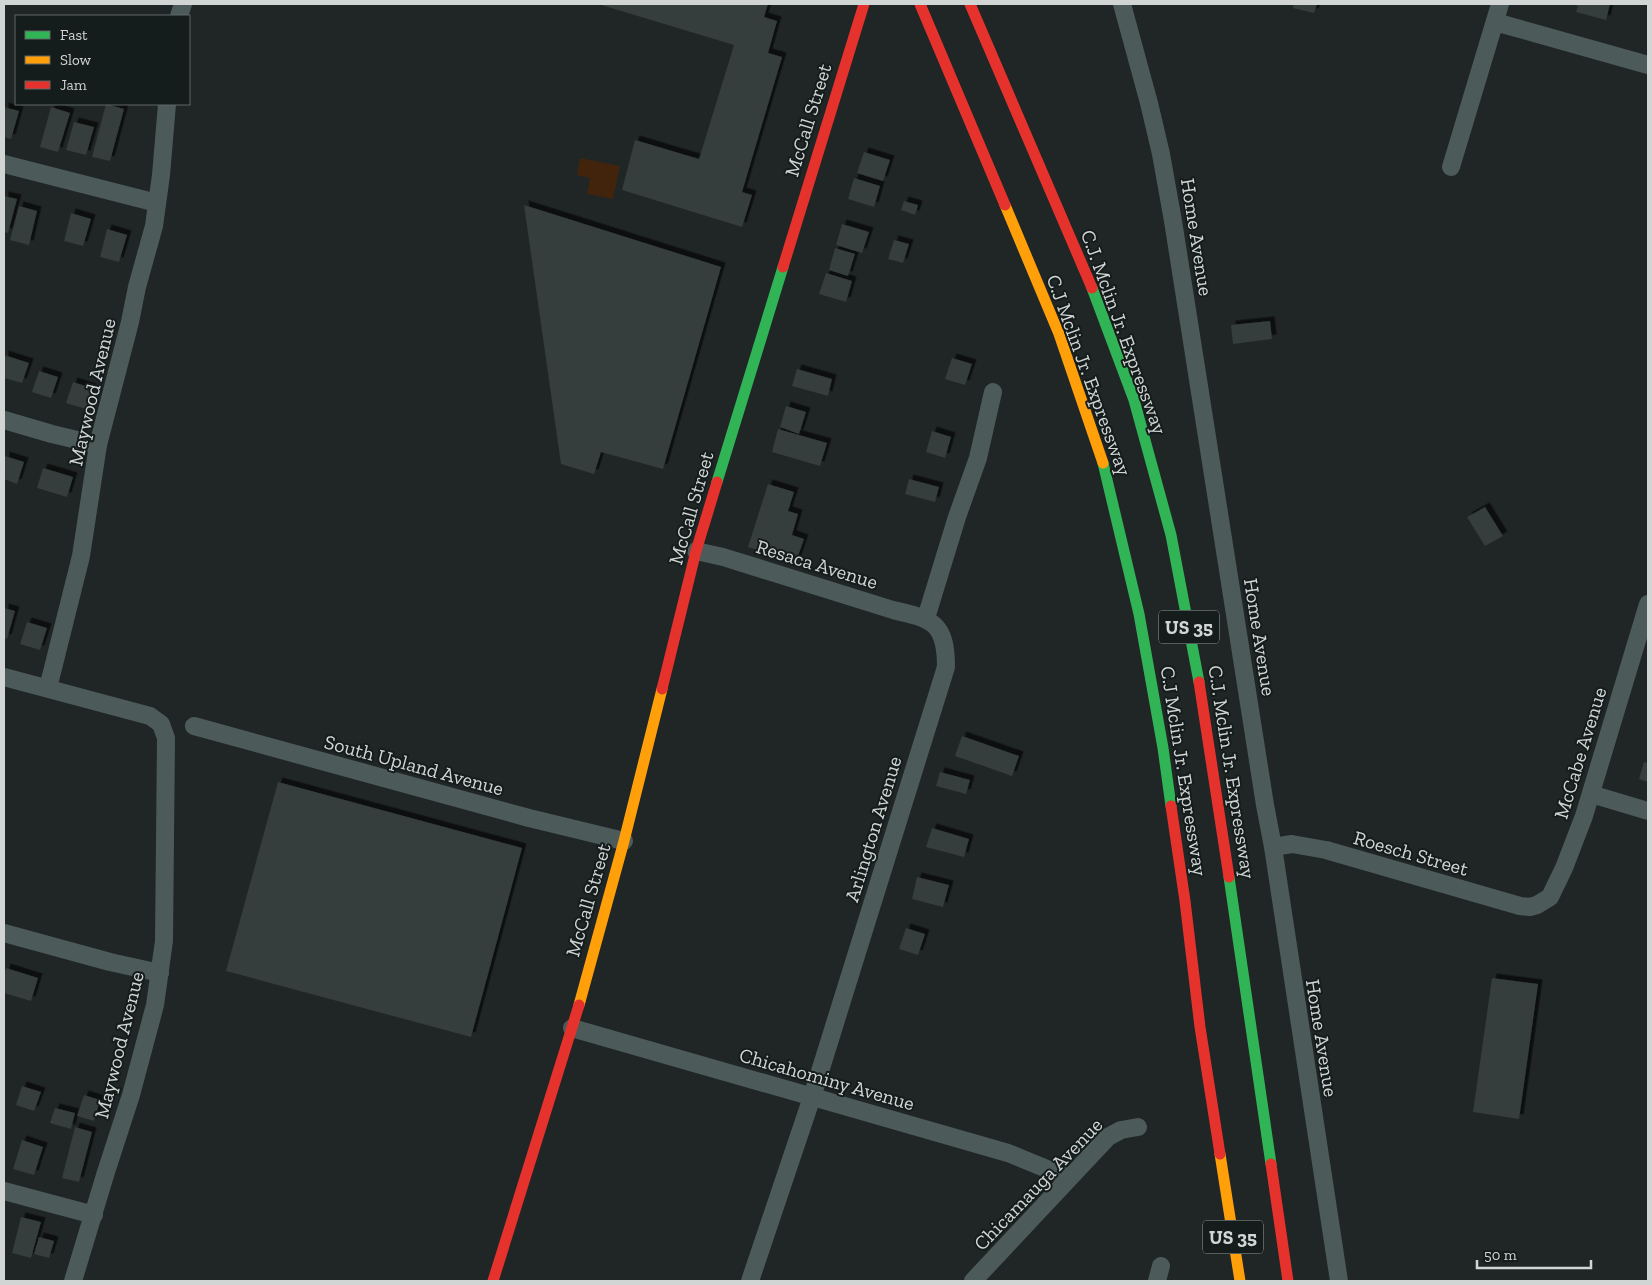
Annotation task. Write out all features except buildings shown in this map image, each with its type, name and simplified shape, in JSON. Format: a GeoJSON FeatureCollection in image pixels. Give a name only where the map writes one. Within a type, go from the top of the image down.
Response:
{"type":"FeatureCollection","features":[{"type":"Feature","properties":{"kind":"main road","name":"C.J Mclin Jr. Expressway"},"geometry":{"type":"LineString","coordinates":[[920,4],[1059,334],[1107,474],[1139,614],[1163,748],[1185,901],[1200,1028],[1240,1281]]}},
{"type":"Feature","properties":{"kind":"main road","name":"C.J. Mclin Jr. Expressway"},"geometry":{"type":"LineString","coordinates":[[970,4],[1086,273],[1130,391],[1172,535],[1202,700],[1241,952],[1288,1281]]}},
{"type":"Feature","properties":{"kind":"main road","name":"McCall Street"},"geometry":{"type":"LineString","coordinates":[[493,1281],[572,1028],[624,841],[696,551],[863,6]]}},
{"type":"Feature","properties":{"kind":"main road"},"geometry":{"type":"LineString","coordinates":[[1223,1247],[1226,1193]]}},
{"type":"Feature","properties":{"kind":"street","name":"Home Avenue"},"geometry":{"type":"LineString","coordinates":[[1122,4],[1161,154],[1273,847],[1339,1281]]}},
{"type":"Feature","properties":{"kind":"street"},"geometry":{"type":"LineString","coordinates":[[1450,167],[1500,4]]}},
{"type":"Feature","properties":{"kind":"street"},"geometry":{"type":"LineString","coordinates":[[1495,22],[1648,65]]}},
{"type":"Feature","properties":{"kind":"street","name":"Maywood Avenue"},"geometry":{"type":"LineString","coordinates":[[73,1281],[131,1095],[155,1005],[164,941],[166,738],[161,724],[150,716],[48,688],[81,556],[98,444],[154,226],[167,105]]}},
{"type":"Feature","properties":{"kind":"street"},"geometry":{"type":"LineString","coordinates":[[4,164],[157,203]]}},
{"type":"Feature","properties":{"kind":"street"},"geometry":{"type":"LineString","coordinates":[[926,618],[957,517],[978,458],[993,392]]}},
{"type":"Feature","properties":{"kind":"street"},"geometry":{"type":"LineString","coordinates":[[4,420],[52,434],[98,444]]}},
{"type":"Feature","properties":{"kind":"street","name":"Resaca Avenue"},"geometry":{"type":"LineString","coordinates":[[696,551],[723,557],[926,618]]}},
{"type":"Feature","properties":{"kind":"street","name":"McCabe Avenue"},"geometry":{"type":"LineString","coordinates":[[1537,905],[1550,897],[1561,875],[1584,816],[1648,604]]}},
{"type":"Feature","properties":{"kind":"street","name":"Arlington Avenue"},"geometry":{"type":"LineString","coordinates":[[750,1281],[812,1096],[946,667],[946,651],[942,636],[938,628],[926,618]]}},
{"type":"Feature","properties":{"kind":"street"},"geometry":{"type":"LineString","coordinates":[[4,676],[48,688]]}},
{"type":"Feature","properties":{"kind":"street","name":"South Upland Avenue"},"geometry":{"type":"LineString","coordinates":[[194,726],[529,818],[624,841]]}},
{"type":"Feature","properties":{"kind":"street"},"geometry":{"type":"LineString","coordinates":[[1591,794],[1648,811]]}},
{"type":"Feature","properties":{"kind":"street","name":"Roesch Street"},"geometry":{"type":"LineString","coordinates":[[1273,847],[1292,844],[1326,850],[1520,906],[1530,907],[1537,905]]}},
{"type":"Feature","properties":{"kind":"street"},"geometry":{"type":"LineString","coordinates":[[4,933],[110,962],[160,973]]}},
{"type":"Feature","properties":{"kind":"street","name":"Chicahominy Avenue"},"geometry":{"type":"LineString","coordinates":[[572,1028],[1008,1153],[1069,1178]]}},
{"type":"Feature","properties":{"kind":"street","name":"Chicamauga Avenue"},"geometry":{"type":"LineString","coordinates":[[973,1281],[1108,1137],[1121,1130],[1138,1126]]}},
{"type":"Feature","properties":{"kind":"street"},"geometry":{"type":"LineString","coordinates":[[4,1191],[94,1215]]}},
{"type":"Feature","properties":{"kind":"shaded area"},"geometry":{"type":"Polygon","coordinates":[[[580,158],[620,166],[613,199],[587,194],[590,178],[577,175],[580,158]]]}},
{"type":"Feature","properties":{"kind":"traffic: fast"},"geometry":{"type":"LineString","coordinates":[[717,482],[783,267]]}},
{"type":"Feature","properties":{"kind":"traffic: fast"},"geometry":{"type":"LineString","coordinates":[[1092,288],[1134,400],[1171,535],[1199,682]]}},
{"type":"Feature","properties":{"kind":"traffic: fast"},"geometry":{"type":"LineString","coordinates":[[1103,463],[1139,614],[1163,748],[1171,806]]}},
{"type":"Feature","properties":{"kind":"traffic: fast"},"geometry":{"type":"LineString","coordinates":[[1229,877],[1271,1164]]}},
{"type":"Feature","properties":{"kind":"traffic: slow"},"geometry":{"type":"LineString","coordinates":[[1005,205],[1059,334],[1103,463]]}},
{"type":"Feature","properties":{"kind":"traffic: slow"},"geometry":{"type":"LineString","coordinates":[[579,1005],[624,841],[662,689]]}},
{"type":"Feature","properties":{"kind":"traffic: slow"},"geometry":{"type":"LineString","coordinates":[[1220,1154],[1240,1281]]}},
{"type":"Feature","properties":{"kind":"traffic: jam"},"geometry":{"type":"LineString","coordinates":[[783,267],[864,4]]}},
{"type":"Feature","properties":{"kind":"traffic: jam"},"geometry":{"type":"LineString","coordinates":[[920,4],[1005,205]]}},
{"type":"Feature","properties":{"kind":"traffic: jam"},"geometry":{"type":"LineString","coordinates":[[970,4],[1092,288]]}},
{"type":"Feature","properties":{"kind":"traffic: jam"},"geometry":{"type":"LineString","coordinates":[[662,689],[696,551],[717,482]]}},
{"type":"Feature","properties":{"kind":"traffic: jam"},"geometry":{"type":"LineString","coordinates":[[1199,682],[1229,877]]}},
{"type":"Feature","properties":{"kind":"traffic: jam"},"geometry":{"type":"LineString","coordinates":[[1171,806],[1185,901],[1200,1027],[1220,1154]]}},
{"type":"Feature","properties":{"kind":"traffic: jam"},"geometry":{"type":"LineString","coordinates":[[493,1281],[579,1005]]}},
{"type":"Feature","properties":{"kind":"traffic: jam"},"geometry":{"type":"LineString","coordinates":[[1271,1164],[1288,1281]]}}]}
